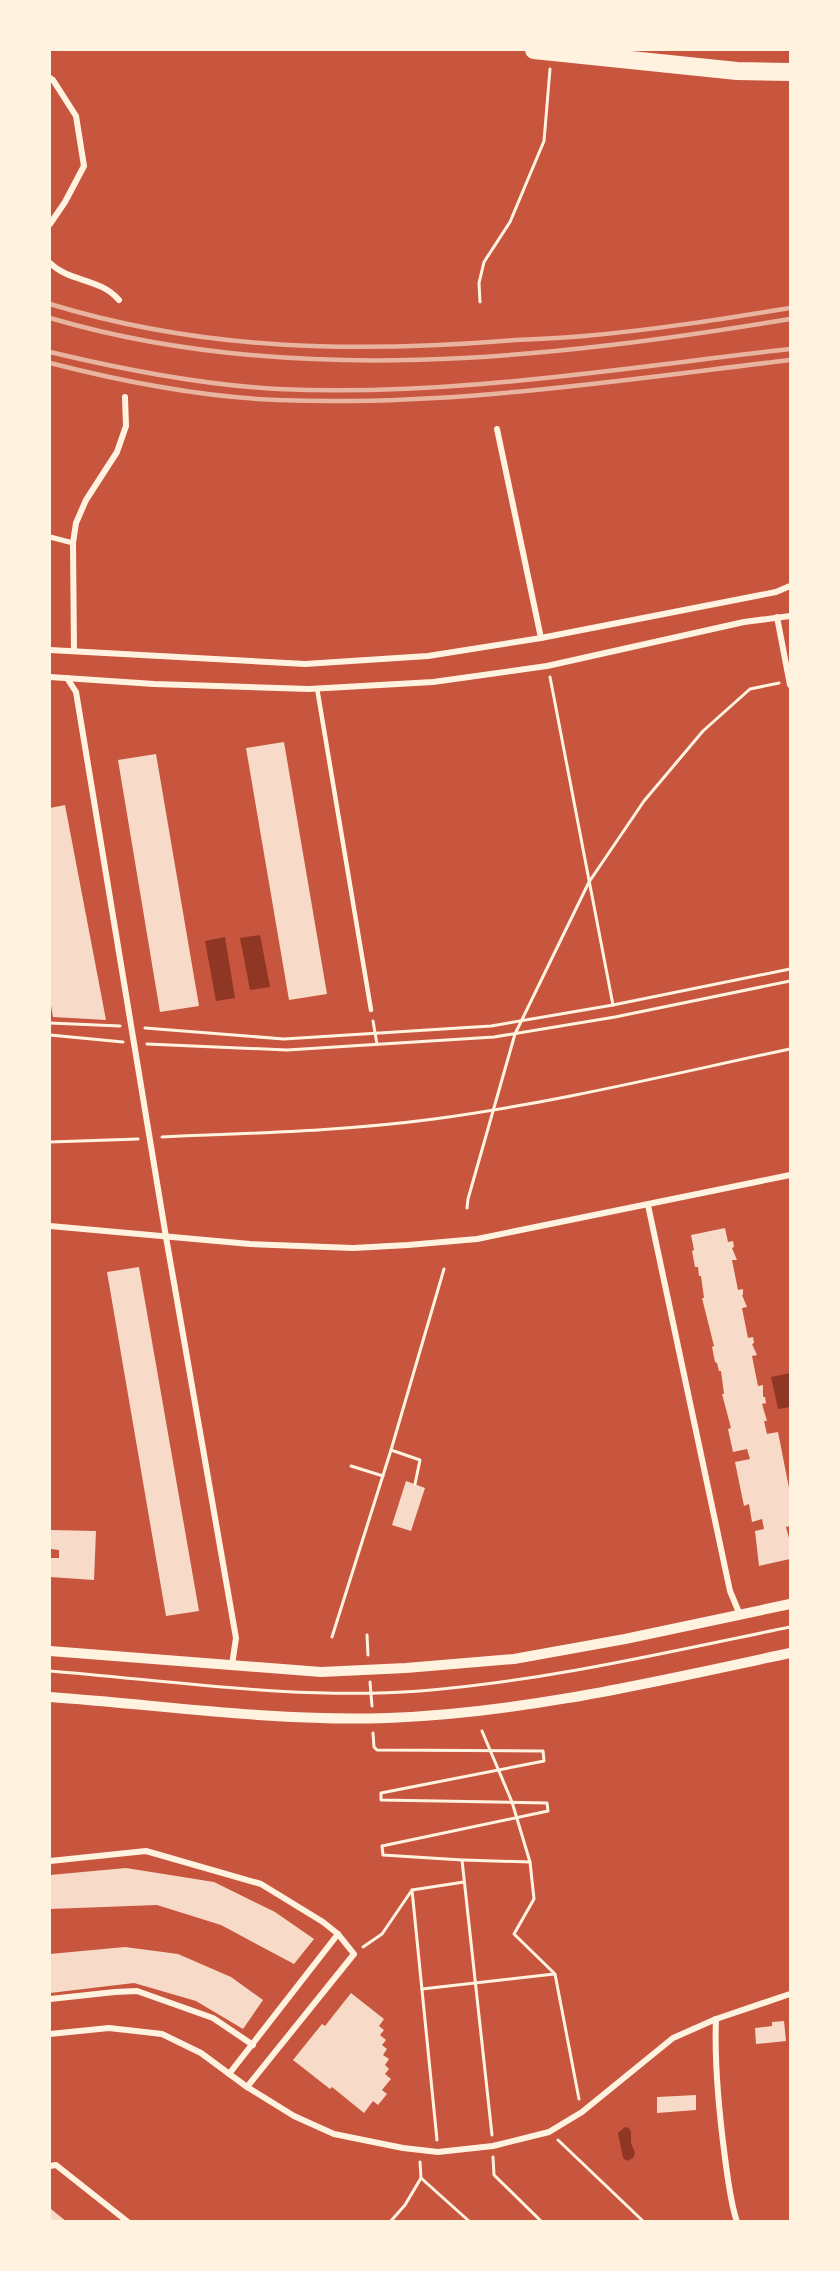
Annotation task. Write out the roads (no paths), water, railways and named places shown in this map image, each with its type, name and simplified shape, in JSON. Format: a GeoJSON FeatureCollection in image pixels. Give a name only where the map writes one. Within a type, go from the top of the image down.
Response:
{"type":"FeatureCollection","features":[{"type":"Feature","properties":{"kind":"highway"},"geometry":{"type":"LineString","coordinates":[[534,50],[737,71],[790,72]]}},
{"type":"Feature","properties":{"kind":"street"},"geometry":{"type":"LineString","coordinates":[[50,78],[76,116],[84,166],[65,202],[50,224]]}},
{"type":"Feature","properties":{"kind":"street"},"geometry":{"type":"LineString","coordinates":[[50,263],[58,271],[99,284],[110,290],[119,300]]}},
{"type":"Feature","properties":{"kind":"street"},"geometry":{"type":"LineString","coordinates":[[74,651],[73,543],[76,523],[86,500],[117,452],[126,426],[125,397]]}},
{"type":"Feature","properties":{"kind":"street"},"geometry":{"type":"LineString","coordinates":[[497,429],[541,638]]}},
{"type":"Feature","properties":{"kind":"street"},"geometry":{"type":"LineString","coordinates":[[50,537],[73,543]]}},
{"type":"Feature","properties":{"kind":"street"},"geometry":{"type":"LineString","coordinates":[[50,650],[305,664],[429,656],[541,638],[776,592],[790,586]]}},
{"type":"Feature","properties":{"kind":"street"},"geometry":{"type":"LineString","coordinates":[[50,677],[154,684],[317,688],[434,682],[547,666],[744,622],[790,616]]}},
{"type":"Feature","properties":{"kind":"street"},"geometry":{"type":"LineString","coordinates":[[777,617],[790,683]]}},
{"type":"Feature","properties":{"kind":"street"},"geometry":{"type":"LineString","coordinates":[[67,678],[76,692],[166,1238],[237,1638],[231,1666]]}},
{"type":"Feature","properties":{"kind":"street"},"geometry":{"type":"LineString","coordinates":[[50,1226],[166,1238],[310,1247],[353,1248],[408,1245],[477,1239],[790,1175]]}},
{"type":"Feature","properties":{"kind":"street"},"geometry":{"type":"LineString","coordinates":[[648,1205],[728,1583],[740,1615]]}},
{"type":"Feature","properties":{"kind":"street"},"geometry":{"type":"LineString","coordinates":[[50,1651],[321,1672],[370,1670],[514,1659],[625,1639],[790,1604]]}},
{"type":"Feature","properties":{"kind":"street"},"geometry":{"type":"LineString","coordinates":[[50,1697],[285,1718],[372,1718],[511,1707],[659,1681],[790,1653]]}},
{"type":"Feature","properties":{"kind":"street"},"geometry":{"type":"LineString","coordinates":[[50,1862],[146,1851],[261,1884],[323,1922],[338,1934],[354,1954],[247,2087]]}},
{"type":"Feature","properties":{"kind":"street"},"geometry":{"type":"LineString","coordinates":[[229,2074],[338,1934]]}},
{"type":"Feature","properties":{"kind":"street"},"geometry":{"type":"LineString","coordinates":[[50,1999],[137,1991],[213,2018],[253,2045]]}},
{"type":"Feature","properties":{"kind":"street"},"geometry":{"type":"LineString","coordinates":[[50,2034],[109,2028],[162,2034],[201,2053],[247,2087],[294,2116],[334,2134],[438,2152],[493,2146],[549,2132],[582,2112],[673,2038],[716,2019],[790,1994]]}},
{"type":"Feature","properties":{"kind":"street"},"geometry":{"type":"LineString","coordinates":[[716,2019],[715,2040],[721,2124],[732,2207],[737,2222]]}},
{"type":"Feature","properties":{"kind":"street"},"geometry":{"type":"LineString","coordinates":[[53,2165],[128,2222]]}},
{"type":"Feature","properties":{"kind":"lane"},"geometry":{"type":"LineString","coordinates":[[317,688],[371,1010]]}},
{"type":"Feature","properties":{"kind":"railway"},"geometry":{"type":"LineString","coordinates":[[50,304],[107,320],[165,331],[223,339],[339,347],[457,344],[584,336],[790,308]]}},
{"type":"Feature","properties":{"kind":"railway"},"geometry":{"type":"LineString","coordinates":[[50,318],[140,340],[232,353],[325,360],[419,360],[513,355],[606,346],[790,319]]}},
{"type":"Feature","properties":{"kind":"railway"},"geometry":{"type":"LineString","coordinates":[[50,352],[135,371],[220,384],[278,389],[342,390],[471,385],[790,349]]}},
{"type":"Feature","properties":{"kind":"railway"},"geometry":{"type":"LineString","coordinates":[[50,363],[134,382],[220,396],[342,401],[471,396],[790,360]]}}]}
